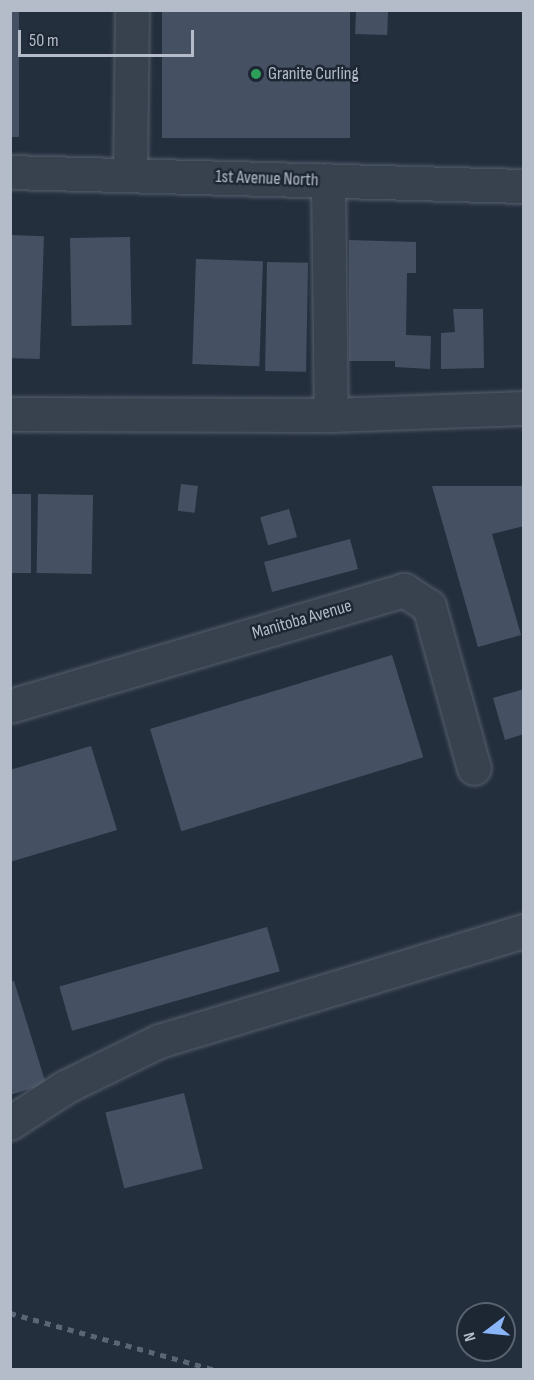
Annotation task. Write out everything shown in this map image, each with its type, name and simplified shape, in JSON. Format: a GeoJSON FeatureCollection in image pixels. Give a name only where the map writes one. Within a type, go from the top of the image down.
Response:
{"type":"FeatureCollection","features":[{"type":"Feature","properties":{"kind":"street"},"geometry":{"type":"LineString","coordinates":[[130,175],[132,10]]}},
{"type":"Feature","properties":{"kind":"street","name":"1st Avenue North"},"geometry":{"type":"LineString","coordinates":[[10,172],[524,186]]}},
{"type":"Feature","properties":{"kind":"street"},"geometry":{"type":"LineString","coordinates":[[328,180],[331,415]]}},
{"type":"Feature","properties":{"kind":"street"},"geometry":{"type":"LineString","coordinates":[[10,414],[331,415],[524,408]]}},
{"type":"Feature","properties":{"kind":"street","name":"Manitoba Avenue"},"geometry":{"type":"LineString","coordinates":[[10,706],[404,590],[429,606],[474,768]]}},
{"type":"Feature","properties":{"kind":"street"},"geometry":{"type":"LineString","coordinates":[[10,1123],[65,1087],[159,1041],[523,931]]}},
{"type":"Feature","properties":{"kind":"building"},"geometry":{"type":"Polygon","coordinates":[[[10,10],[19,10],[19,137],[10,137],[10,10]]]}},
{"type":"Feature","properties":{"kind":"building","name":"Granite Curling"},"geometry":{"type":"Polygon","coordinates":[[[162,10],[350,10],[350,138],[162,138],[162,10]]]}},
{"type":"Feature","properties":{"kind":"building"},"geometry":{"type":"Polygon","coordinates":[[[356,11],[388,12],[387,35],[355,34],[356,11]]]}},
{"type":"Feature","properties":{"kind":"building"},"geometry":{"type":"Polygon","coordinates":[[[10,235],[44,236],[40,359],[10,358],[10,235]]]}},
{"type":"Feature","properties":{"kind":"building"},"geometry":{"type":"Polygon","coordinates":[[[130,237],[132,325],[72,326],[70,238],[130,237]]]}},
{"type":"Feature","properties":{"kind":"building"},"geometry":{"type":"Polygon","coordinates":[[[349,240],[416,242],[416,273],[407,273],[406,335],[431,336],[430,369],[395,367],[395,361],[349,361],[349,240]]]}},
{"type":"Feature","properties":{"kind":"building"},"geometry":{"type":"Polygon","coordinates":[[[196,259],[263,261],[259,366],[192,364],[196,259]]]}},
{"type":"Feature","properties":{"kind":"building"},"geometry":{"type":"Polygon","coordinates":[[[267,262],[308,263],[306,372],[265,371],[267,262]]]}},
{"type":"Feature","properties":{"kind":"building"},"geometry":{"type":"Polygon","coordinates":[[[453,309],[483,309],[484,368],[441,369],[441,333],[455,332],[453,309]]]}},
{"type":"Feature","properties":{"kind":"building"},"geometry":{"type":"Polygon","coordinates":[[[181,484],[198,486],[195,513],[178,511],[181,484]]]}},
{"type":"Feature","properties":{"kind":"building"},"geometry":{"type":"Polygon","coordinates":[[[432,486],[524,486],[524,526],[492,534],[521,635],[478,647],[432,486]]]}},
{"type":"Feature","properties":{"kind":"building"},"geometry":{"type":"Polygon","coordinates":[[[10,494],[31,494],[31,573],[10,573],[10,494]]]}},
{"type":"Feature","properties":{"kind":"building"},"geometry":{"type":"Polygon","coordinates":[[[38,494],[93,495],[92,574],[37,573],[38,494]]]}},
{"type":"Feature","properties":{"kind":"building"},"geometry":{"type":"Polygon","coordinates":[[[289,509],[297,537],[268,545],[260,517],[289,509]]]}},
{"type":"Feature","properties":{"kind":"building"},"geometry":{"type":"Polygon","coordinates":[[[350,539],[358,569],[272,592],[264,562],[350,539]]]}},
{"type":"Feature","properties":{"kind":"building"},"geometry":{"type":"Polygon","coordinates":[[[392,655],[423,757],[181,831],[150,729],[392,655]]]}},
{"type":"Feature","properties":{"kind":"building"},"geometry":{"type":"Polygon","coordinates":[[[524,689],[524,734],[505,740],[493,698],[524,689]]]}},
{"type":"Feature","properties":{"kind":"building"},"geometry":{"type":"Polygon","coordinates":[[[91,746],[117,830],[10,862],[10,770],[91,746]]]}},
{"type":"Feature","properties":{"kind":"building"},"geometry":{"type":"Polygon","coordinates":[[[267,927],[280,971],[72,1031],[59,987],[267,927]]]}},
{"type":"Feature","properties":{"kind":"building"},"geometry":{"type":"Polygon","coordinates":[[[14,981],[46,1084],[10,1095],[10,982],[14,981]]]}},
{"type":"Feature","properties":{"kind":"building"},"geometry":{"type":"Polygon","coordinates":[[[184,1093],[203,1169],[124,1188],[105,1113],[184,1093]]]}},
{"type":"Feature","properties":{"kind":"railway"},"geometry":{"type":"LineString","coordinates":[[10,1313],[216,1370]]}},
{"type":"Feature","properties":{"kind":"place","name":"Granite Curling"},"geometry":{"type":"Point","coordinates":[256,74]}}]}
